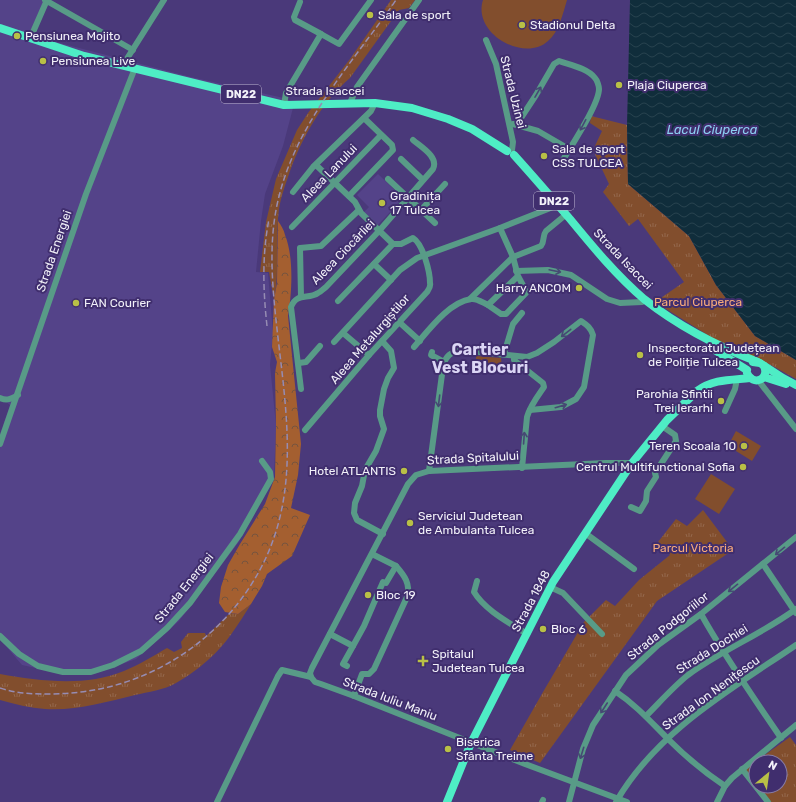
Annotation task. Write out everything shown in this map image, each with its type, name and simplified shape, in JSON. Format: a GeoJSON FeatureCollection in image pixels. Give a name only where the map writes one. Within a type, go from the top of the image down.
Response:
{"type":"FeatureCollection","features":[{"type":"Feature","properties":{"kind":"main road","name":"Strada Isaccei"},"geometry":{"type":"LineString","coordinates":[[0,28],[84,56],[284,104],[375,103],[412,108],[448,119],[472,129],[511,153],[556,206],[616,272],[645,299],[675,320],[713,342],[761,364],[796,385]]}},
{"type":"Feature","properties":{"kind":"main road","name":"Strada Isaccei"},"geometry":{"type":"LineString","coordinates":[[556,206],[563,217],[613,276],[642,302],[672,324],[732,359],[753,375],[781,382],[796,389]]}},
{"type":"Feature","properties":{"kind":"main road"},"geometry":{"type":"LineString","coordinates":[[632,464],[662,426],[676,411],[703,387],[726,380],[766,373],[761,364],[750,364],[753,375]]}},
{"type":"Feature","properties":{"kind":"main road"},"geometry":{"type":"LineString","coordinates":[[726,380],[753,375]]}},
{"type":"Feature","properties":{"kind":"main road","name":"Strada 1848"},"geometry":{"type":"LineString","coordinates":[[447,802],[471,743],[550,587],[632,464]]}},
{"type":"Feature","properties":{"kind":"street"},"geometry":{"type":"LineString","coordinates":[[30,38],[46,0],[133,50]]}},
{"type":"Feature","properties":{"kind":"street"},"geometry":{"type":"LineString","coordinates":[[123,65],[164,0]]}},
{"type":"Feature","properties":{"kind":"street"},"geometry":{"type":"LineString","coordinates":[[300,2],[294,17],[295,20],[339,44],[371,0]]}},
{"type":"Feature","properties":{"kind":"street"},"geometry":{"type":"LineString","coordinates":[[350,103],[357,87],[419,0]]}},
{"type":"Feature","properties":{"kind":"street"},"geometry":{"type":"LineString","coordinates":[[284,104],[286,93],[321,34]]}},
{"type":"Feature","properties":{"kind":"street","name":"Strada Uzinei"},"geometry":{"type":"LineString","coordinates":[[486,40],[496,64],[514,142],[511,153]]}},
{"type":"Feature","properties":{"kind":"street"},"geometry":{"type":"LineString","coordinates":[[517,124],[554,64],[559,61],[590,73],[596,78],[599,88],[596,102],[560,165]]}},
{"type":"Feature","properties":{"kind":"street","name":"Strada Energiei"},"geometry":{"type":"LineString","coordinates":[[0,444],[86,194],[135,68]]}},
{"type":"Feature","properties":{"kind":"street"},"geometry":{"type":"LineString","coordinates":[[293,192],[316,165],[372,110],[375,103]]}},
{"type":"Feature","properties":{"kind":"street"},"geometry":{"type":"LineString","coordinates":[[349,196],[392,152],[393,149],[392,145],[364,118]]}},
{"type":"Feature","properties":{"kind":"street"},"geometry":{"type":"LineString","coordinates":[[509,124],[517,124],[538,130],[569,148]]}},
{"type":"Feature","properties":{"kind":"street","name":"Aleea Lanului"},"geometry":{"type":"LineString","coordinates":[[292,227],[381,135]]}},
{"type":"Feature","properties":{"kind":"street","name":"Aleea Ciocârliei"},"geometry":{"type":"LineString","coordinates":[[359,210],[321,246],[300,248],[301,297],[318,294],[379,231],[433,169],[435,161],[434,158],[413,140]]}},
{"type":"Feature","properties":{"kind":"street"},"geometry":{"type":"LineString","coordinates":[[401,159],[423,180]]}},
{"type":"Feature","properties":{"kind":"street"},"geometry":{"type":"LineString","coordinates":[[316,165],[355,202],[359,210],[393,244],[400,244],[413,238],[418,242],[424,255]]}},
{"type":"Feature","properties":{"kind":"street"},"geometry":{"type":"LineString","coordinates":[[388,179],[435,223]]}},
{"type":"Feature","properties":{"kind":"street"},"geometry":{"type":"LineString","coordinates":[[421,210],[445,184]]}},
{"type":"Feature","properties":{"kind":"street"},"geometry":{"type":"LineString","coordinates":[[334,342],[400,270],[424,255],[556,206]]}},
{"type":"Feature","properties":{"kind":"street"},"geometry":{"type":"LineString","coordinates":[[470,299],[513,257],[541,246],[544,234],[563,217]]}},
{"type":"Feature","properties":{"kind":"street"},"geometry":{"type":"LineString","coordinates":[[414,347],[445,313],[459,303],[470,299],[475,299],[504,315],[508,313],[526,293],[526,289],[517,274],[513,257],[500,228]]}},
{"type":"Feature","properties":{"kind":"street"},"geometry":{"type":"LineString","coordinates":[[338,302],[393,244]]}},
{"type":"Feature","properties":{"kind":"street","name":"Aleea Metalurgiștilor"},"geometry":{"type":"LineString","coordinates":[[305,430],[369,355],[430,288],[431,284],[424,255]]}},
{"type":"Feature","properties":{"kind":"street"},"geometry":{"type":"LineString","coordinates":[[374,264],[391,280]]}},
{"type":"Feature","properties":{"kind":"street"},"geometry":{"type":"LineString","coordinates":[[488,305],[517,274],[548,270],[571,275],[607,299],[620,303],[642,302]]}},
{"type":"Feature","properties":{"kind":"street"},"geometry":{"type":"LineString","coordinates":[[301,297],[294,300],[291,307],[301,389]]}},
{"type":"Feature","properties":{"kind":"street"},"geometry":{"type":"LineString","coordinates":[[504,354],[513,324],[522,313]]}},
{"type":"Feature","properties":{"kind":"street"},"geometry":{"type":"LineString","coordinates":[[429,472],[444,362],[449,355],[456,351],[527,357],[537,353],[554,342],[581,321],[592,330],[593,335],[584,387],[576,399],[561,407],[530,410]]}},
{"type":"Feature","properties":{"kind":"street"},"geometry":{"type":"LineString","coordinates":[[399,322],[420,341]]}},
{"type":"Feature","properties":{"kind":"street"},"geometry":{"type":"LineString","coordinates":[[343,333],[369,355]]}},
{"type":"Feature","properties":{"kind":"street"},"geometry":{"type":"LineString","coordinates":[[382,341],[391,351],[394,368],[388,378],[380,410],[380,416],[384,429],[376,450],[365,470],[362,486],[355,503],[354,517],[383,534]]}},
{"type":"Feature","properties":{"kind":"street"},"geometry":{"type":"LineString","coordinates":[[299,363],[306,362],[320,346]]}},
{"type":"Feature","properties":{"kind":"street"},"geometry":{"type":"LineString","coordinates":[[432,352],[431,355],[444,362]]}},
{"type":"Feature","properties":{"kind":"street"},"geometry":{"type":"LineString","coordinates":[[514,356],[514,360],[543,383],[544,387],[532,403],[528,413],[524,432],[522,468]]}},
{"type":"Feature","properties":{"kind":"street"},"geometry":{"type":"LineString","coordinates":[[753,375],[796,429]]}},
{"type":"Feature","properties":{"kind":"street"},"geometry":{"type":"LineString","coordinates":[[725,411],[735,389],[737,379]]}},
{"type":"Feature","properties":{"kind":"street"},"geometry":{"type":"LineString","coordinates":[[0,398],[6,400],[18,395]]}},
{"type":"Feature","properties":{"kind":"street"},"geometry":{"type":"LineString","coordinates":[[631,507],[640,511],[646,501],[647,490],[656,477],[655,473],[676,441],[675,435],[662,426]]}},
{"type":"Feature","properties":{"kind":"street","name":"Strada Energiei"},"geometry":{"type":"LineString","coordinates":[[0,637],[19,654],[38,666],[63,672],[91,672],[113,665],[141,651],[167,628],[185,608],[240,534],[272,479],[270,472],[262,461]]}},
{"type":"Feature","properties":{"kind":"street","name":"Strada Spitalului"},"geometry":{"type":"LineString","coordinates":[[311,677],[310,673],[312,668],[413,478],[420,474],[429,472],[606,463],[632,464]]}},
{"type":"Feature","properties":{"kind":"street"},"geometry":{"type":"LineString","coordinates":[[585,533],[634,569]]}},
{"type":"Feature","properties":{"kind":"street","name":"Strada Podgoriilor"},"geometry":{"type":"LineString","coordinates":[[569,802],[583,748],[593,725],[614,691],[626,675],[658,645],[701,614],[796,537]]}},
{"type":"Feature","properties":{"kind":"street"},"geometry":{"type":"LineString","coordinates":[[354,696],[362,674],[369,674],[374,669],[408,592],[406,579],[396,566],[372,554]]}},
{"type":"Feature","properties":{"kind":"street"},"geometry":{"type":"LineString","coordinates":[[764,564],[781,592],[795,611]]}},
{"type":"Feature","properties":{"kind":"street"},"geometry":{"type":"LineString","coordinates":[[347,666],[343,664],[364,626],[383,582],[386,583],[396,566]]}},
{"type":"Feature","properties":{"kind":"street"},"geometry":{"type":"LineString","coordinates":[[477,581],[474,592],[478,598],[496,614],[526,634]]}},
{"type":"Feature","properties":{"kind":"street"},"geometry":{"type":"LineString","coordinates":[[550,587],[563,593],[602,634]]}},
{"type":"Feature","properties":{"kind":"street","name":"Strada Dochiei"},"geometry":{"type":"LineString","coordinates":[[646,716],[669,692],[688,676],[724,652],[795,611]]}},
{"type":"Feature","properties":{"kind":"street"},"geometry":{"type":"LineString","coordinates":[[701,614],[742,682],[781,738]]}},
{"type":"Feature","properties":{"kind":"street"},"geometry":{"type":"LineString","coordinates":[[330,634],[353,646]]}},
{"type":"Feature","properties":{"kind":"street","name":"Strada Ion Nenițescu"},"geometry":{"type":"LineString","coordinates":[[617,800],[640,766],[667,738],[700,711],[796,645]]}},
{"type":"Feature","properties":{"kind":"street","name":"Strada Iuliu Maniu"},"geometry":{"type":"LineString","coordinates":[[217,802],[282,670],[311,677],[315,682],[617,800],[627,802]]}},
{"type":"Feature","properties":{"kind":"street"},"geometry":{"type":"LineString","coordinates":[[614,691],[637,707],[701,770],[725,786]]}},
{"type":"Feature","properties":{"kind":"street"},"geometry":{"type":"LineString","coordinates":[[717,802],[725,786],[742,769],[796,725]]}},
{"type":"Feature","properties":{"kind":"street"},"geometry":{"type":"LineString","coordinates":[[742,769],[768,802]]}},
{"type":"Feature","properties":{"kind":"shaded area"},"geometry":{"type":"Polygon","coordinates":[[[0,0],[46,0],[29,35],[191,77],[288,99],[293,108],[283,146],[265,194],[256,272],[268,273],[273,333],[270,365],[276,425],[274,477],[238,543],[179,621],[136,659],[94,674],[63,674],[22,665],[0,639],[0,434],[10,405],[0,397],[0,0]]]}},
{"type":"Feature","properties":{"kind":"shaded area","name":"Gradinița 17 Tulcea"},"geometry":{"type":"Polygon","coordinates":[[[378,174],[403,198],[378,225],[364,212],[369,207],[357,195],[378,174]]]}},
{"type":"Feature","properties":{"kind":"green space"},"geometry":{"type":"Polygon","coordinates":[[[391,0],[415,0],[409,8],[399,10],[350,78],[340,87],[322,109],[314,120],[295,158],[282,194],[279,209],[277,232],[277,277],[274,300],[269,272],[260,272],[266,222],[276,179],[297,130],[308,113],[350,59],[391,0]]]}},
{"type":"Feature","properties":{"kind":"green space","name":"Stadionul Delta"},"geometry":{"type":"Polygon","coordinates":[[[483,0],[567,0],[560,22],[552,37],[538,47],[526,49],[502,41],[492,33],[485,23],[482,12],[483,0]]]}},
{"type":"Feature","properties":{"kind":"green space","name":"Parcul Ciuperca"},"geometry":{"type":"Polygon","coordinates":[[[591,116],[627,125],[628,184],[689,236],[716,285],[755,336],[796,360],[796,379],[769,364],[714,339],[655,302],[684,282],[638,219],[629,226],[603,192],[609,184],[593,150],[602,131],[590,123],[591,116]]]}},
{"type":"Feature","properties":{"kind":"green space"},"geometry":{"type":"Polygon","coordinates":[[[278,221],[283,229],[290,254],[291,286],[288,316],[301,444],[298,475],[291,508],[310,515],[292,556],[267,574],[262,586],[251,604],[238,614],[225,612],[219,603],[221,587],[228,565],[265,504],[275,477],[275,373],[277,362],[272,347],[274,300],[277,283],[278,221]]]}},
{"type":"Feature","properties":{"kind":"green space"},"geometry":{"type":"Polygon","coordinates":[[[476,356],[501,358],[502,368],[476,368],[476,356]]]}},
{"type":"Feature","properties":{"kind":"green space","name":"Teren Scoala 10"},"geometry":{"type":"Polygon","coordinates":[[[736,431],[761,446],[752,461],[728,446],[736,431]]]}},
{"type":"Feature","properties":{"kind":"green space"},"geometry":{"type":"Polygon","coordinates":[[[711,474],[735,489],[719,514],[695,499],[711,474]]]}},
{"type":"Feature","properties":{"kind":"green space","name":"Parcul Victoria"},"geometry":{"type":"Polygon","coordinates":[[[703,510],[733,550],[657,601],[540,763],[510,750],[584,622],[606,600],[615,606],[639,580],[670,555],[658,542],[676,519],[687,526],[703,510]]]}},
{"type":"Feature","properties":{"kind":"green space"},"geometry":{"type":"Polygon","coordinates":[[[251,604],[232,634],[215,654],[189,675],[166,687],[102,703],[68,709],[22,706],[0,700],[0,674],[31,679],[62,681],[78,681],[109,676],[135,666],[167,648],[174,652],[182,648],[181,642],[188,633],[205,633],[206,636],[230,613],[238,614],[251,604]]]}},
{"type":"Feature","properties":{"kind":"green space"},"geometry":{"type":"Polygon","coordinates":[[[790,737],[796,745],[796,802],[771,802],[764,794],[788,794],[788,754],[766,754],[790,737]]]}},
{"type":"Feature","properties":{"kind":"water","name":"Lacul Ciuperca"},"geometry":{"type":"Polygon","coordinates":[[[630,0],[796,0],[796,360],[755,336],[716,285],[689,236],[628,184],[627,125],[630,0]]]}},
{"type":"Feature","properties":{"kind":"railway"},"geometry":{"type":"LineString","coordinates":[[0,688],[28,693],[62,694],[107,687],[136,678],[165,665],[201,641],[232,611],[249,588],[267,556],[278,524],[285,491],[287,424],[272,277],[274,219],[282,184],[298,145],[319,108],[342,73],[396,0]]}},
{"type":"Feature","properties":{"kind":"railway"},"geometry":{"type":"LineString","coordinates":[[267,326],[264,272],[265,246],[269,219]]}},
{"type":"Feature","properties":{"kind":"place","name":"Sala de sport"},"geometry":{"type":"Point","coordinates":[370,15]}},
{"type":"Feature","properties":{"kind":"place","name":"Stadionul Delta"},"geometry":{"type":"Point","coordinates":[522,25]}},
{"type":"Feature","properties":{"kind":"place","name":"Pensiunea Mojito"},"geometry":{"type":"Point","coordinates":[17,36]}},
{"type":"Feature","properties":{"kind":"place","name":"Pensiunea Live"},"geometry":{"type":"Point","coordinates":[43,61]}},
{"type":"Feature","properties":{"kind":"place","name":"Plaja Ciuperca"},"geometry":{"type":"Point","coordinates":[619,85]}},
{"type":"Feature","properties":{"kind":"place","name":"Sala de sport CSS TULCEA"},"geometry":{"type":"Point","coordinates":[544,156]}},
{"type":"Feature","properties":{"kind":"place","name":"Gradinița 17 Tulcea"},"geometry":{"type":"Point","coordinates":[382,203]}},
{"type":"Feature","properties":{"kind":"place","name":"Harry ANCOM"},"geometry":{"type":"Point","coordinates":[579,288]}},
{"type":"Feature","properties":{"kind":"place","name":"FAN Courier"},"geometry":{"type":"Point","coordinates":[76,303]}},
{"type":"Feature","properties":{"kind":"place","name":"Inspectoratul Județean de Poliție Tulcea"},"geometry":{"type":"Point","coordinates":[640,355]}},
{"type":"Feature","properties":{"kind":"place","name":"Parohia Sfintii Trei Ierarhi"},"geometry":{"type":"Point","coordinates":[721,401]}},
{"type":"Feature","properties":{"kind":"place","name":"Teren Scoala 10"},"geometry":{"type":"Point","coordinates":[744,446]}},
{"type":"Feature","properties":{"kind":"place","name":"Centrul Multifunctional Sofia"},"geometry":{"type":"Point","coordinates":[743,467]}},
{"type":"Feature","properties":{"kind":"place","name":"Hotel ATLANTIS"},"geometry":{"type":"Point","coordinates":[404,471]}},
{"type":"Feature","properties":{"kind":"place","name":"Serviciul Judetean de Ambulanta Tulcea"},"geometry":{"type":"Point","coordinates":[410,523]}},
{"type":"Feature","properties":{"kind":"place","name":"Bloc 19"},"geometry":{"type":"Point","coordinates":[368,595]}},
{"type":"Feature","properties":{"kind":"place","name":"Bloc 6"},"geometry":{"type":"Point","coordinates":[543,629]}},
{"type":"Feature","properties":{"kind":"place","name":"Spitalul Judetean Tulcea"},"geometry":{"type":"Point","coordinates":[423,661]}},
{"type":"Feature","properties":{"kind":"place","name":"Biserica Sfânta Treime"},"geometry":{"type":"Point","coordinates":[448,749]}},
{"type":"Feature","properties":{"kind":"district","name":"Cartier Vest Blocuri"},"geometry":{"type":"Point","coordinates":[480,358]}}]}
